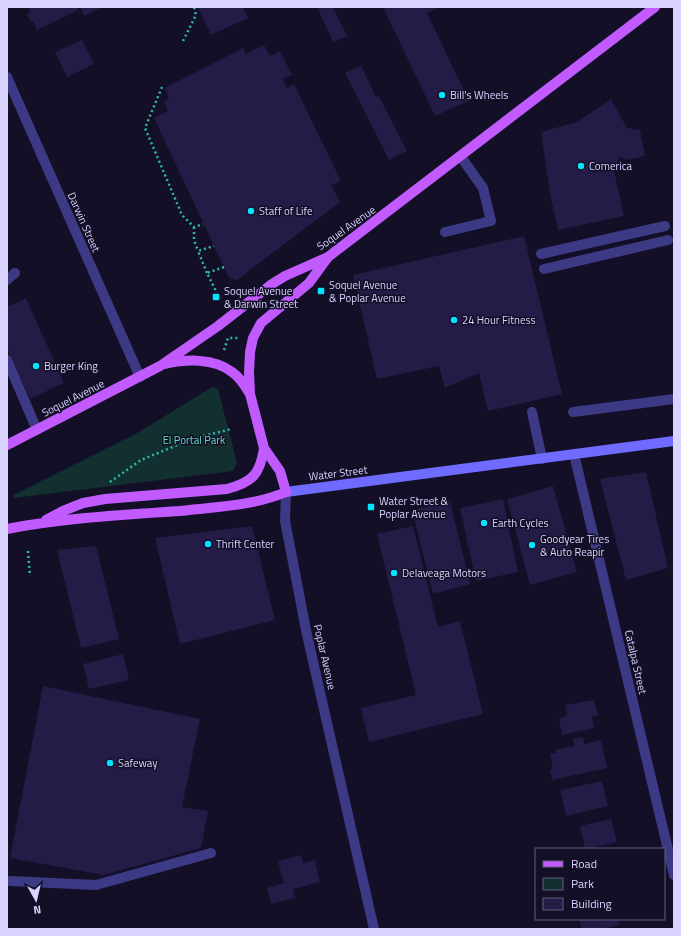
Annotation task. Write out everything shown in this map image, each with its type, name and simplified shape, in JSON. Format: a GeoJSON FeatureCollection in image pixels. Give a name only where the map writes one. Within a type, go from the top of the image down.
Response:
{"type":"FeatureCollection","features":[{"type":"Feature","properties":{"kind":"main road","name":"Soquel Avenue"},"geometry":{"type":"LineString","coordinates":[[7,445],[160,366],[218,326],[272,284],[299,269],[328,258],[655,7]]}},
{"type":"Feature","properties":{"kind":"main road"},"geometry":{"type":"LineString","coordinates":[[250,394],[250,352],[256,331],[269,315],[309,283],[328,258]]}},
{"type":"Feature","properties":{"kind":"main road"},"geometry":{"type":"LineString","coordinates":[[160,366],[176,361],[190,361],[220,365],[232,372],[241,381],[250,394]]}},
{"type":"Feature","properties":{"kind":"main road","name":"Poplar Avenue"},"geometry":{"type":"LineString","coordinates":[[250,394],[264,448],[280,470],[286,492]]}},
{"type":"Feature","properties":{"kind":"main road","name":"Water Street"},"geometry":{"type":"LineString","coordinates":[[7,529],[41,522],[219,507],[264,500],[286,492],[674,441]]}},
{"type":"Feature","properties":{"kind":"main road"},"geometry":{"type":"LineString","coordinates":[[41,522],[84,503],[105,499],[227,489],[241,485],[252,477],[261,464],[264,448]]}},
{"type":"Feature","properties":{"kind":"street","name":"Darwin Street"},"geometry":{"type":"LineString","coordinates":[[7,77],[140,377]]}},
{"type":"Feature","properties":{"kind":"street"},"geometry":{"type":"LineString","coordinates":[[445,232],[491,221],[483,188],[461,157]]}},
{"type":"Feature","properties":{"kind":"street"},"geometry":{"type":"LineString","coordinates":[[541,254],[665,226]]}},
{"type":"Feature","properties":{"kind":"street"},"geometry":{"type":"LineString","coordinates":[[544,269],[668,240]]}},
{"type":"Feature","properties":{"kind":"street"},"geometry":{"type":"LineString","coordinates":[[7,280],[15,273]]}},
{"type":"Feature","properties":{"kind":"street"},"geometry":{"type":"LineString","coordinates":[[7,360],[37,430]]}},
{"type":"Feature","properties":{"kind":"street"},"geometry":{"type":"LineString","coordinates":[[573,412],[674,399]]}},
{"type":"Feature","properties":{"kind":"street"},"geometry":{"type":"LineString","coordinates":[[532,412],[542,458]]}},
{"type":"Feature","properties":{"kind":"street","name":"Catalpa Street"},"geometry":{"type":"LineString","coordinates":[[574,454],[674,875]]}},
{"type":"Feature","properties":{"kind":"street","name":"Poplar Avenue"},"geometry":{"type":"LineString","coordinates":[[286,492],[285,521],[307,635],[374,929]]}},
{"type":"Feature","properties":{"kind":"street"},"geometry":{"type":"LineString","coordinates":[[10,881],[96,885],[211,853]]}},
{"type":"Feature","properties":{"kind":"path"},"geometry":{"type":"LineString","coordinates":[[184,41],[196,15],[194,7]]}},
{"type":"Feature","properties":{"kind":"path"},"geometry":{"type":"LineString","coordinates":[[162,87],[145,128],[182,215],[194,227],[194,240],[207,273],[220,299]]}},
{"type":"Feature","properties":{"kind":"path"},"geometry":{"type":"LineString","coordinates":[[194,227],[203,224]]}},
{"type":"Feature","properties":{"kind":"path"},"geometry":{"type":"LineString","coordinates":[[198,251],[214,246]]}},
{"type":"Feature","properties":{"kind":"path"},"geometry":{"type":"LineString","coordinates":[[207,273],[224,267]]}},
{"type":"Feature","properties":{"kind":"path"},"geometry":{"type":"LineString","coordinates":[[223,354],[228,338],[240,338]]}},
{"type":"Feature","properties":{"kind":"path"},"geometry":{"type":"LineString","coordinates":[[110,485],[111,481],[140,460],[192,438],[231,429]]}},
{"type":"Feature","properties":{"kind":"path"},"geometry":{"type":"LineString","coordinates":[[28,551],[30,576]]}},
{"type":"Feature","properties":{"kind":"green space","name":"El Portal Park"},"geometry":{"type":"Polygon","coordinates":[[[212,387],[218,389],[237,463],[233,471],[14,498],[13,495],[139,432],[212,387]]]}},
{"type":"Feature","properties":{"kind":"building"},"geometry":{"type":"Polygon","coordinates":[[[28,7],[77,7],[78,10],[37,30],[33,21],[31,22],[27,14],[30,12],[28,7]]]}},
{"type":"Feature","properties":{"kind":"building"},"geometry":{"type":"Polygon","coordinates":[[[80,7],[102,7],[84,16],[80,7]]]}},
{"type":"Feature","properties":{"kind":"building"},"geometry":{"type":"Polygon","coordinates":[[[198,7],[243,7],[248,18],[211,35],[198,7]]]}},
{"type":"Feature","properties":{"kind":"building"},"geometry":{"type":"Polygon","coordinates":[[[317,7],[333,7],[347,36],[333,42],[317,7]]]}},
{"type":"Feature","properties":{"kind":"building"},"geometry":{"type":"Polygon","coordinates":[[[383,7],[439,7],[427,13],[469,101],[435,116],[383,7]]]}},
{"type":"Feature","properties":{"kind":"building"},"geometry":{"type":"Polygon","coordinates":[[[82,40],[94,64],[67,77],[55,52],[82,40]]]}},
{"type":"Feature","properties":{"kind":"building"},"geometry":{"type":"Polygon","coordinates":[[[264,45],[270,56],[280,51],[292,75],[282,79],[287,88],[294,84],[341,181],[331,185],[340,202],[237,280],[229,278],[154,118],[168,111],[164,102],[169,98],[165,88],[243,48],[246,54],[264,45]]]}},
{"type":"Feature","properties":{"kind":"building"},"geometry":{"type":"Polygon","coordinates":[[[361,66],[376,97],[379,96],[407,151],[389,160],[345,73],[361,66]]]}},
{"type":"Feature","properties":{"kind":"building","name":"Comerica"},"geometry":{"type":"Polygon","coordinates":[[[611,99],[627,128],[640,130],[645,156],[626,160],[619,157],[614,171],[624,216],[558,230],[551,198],[541,132],[577,122],[611,99]]]}},
{"type":"Feature","properties":{"kind":"building","name":"24 Hour Fitness"},"geometry":{"type":"Polygon","coordinates":[[[524,236],[562,394],[488,411],[479,373],[445,388],[439,366],[377,379],[353,275],[524,236]]]}},
{"type":"Feature","properties":{"kind":"building","name":"Burger King"},"geometry":{"type":"Polygon","coordinates":[[[26,298],[64,383],[30,399],[7,348],[7,307],[26,298]]]}},
{"type":"Feature","properties":{"kind":"building"},"geometry":{"type":"Polygon","coordinates":[[[646,472],[668,568],[626,580],[600,479],[646,472]]]}},
{"type":"Feature","properties":{"kind":"building"},"geometry":{"type":"Polygon","coordinates":[[[553,486],[577,572],[530,585],[507,499],[553,486]]]}},
{"type":"Feature","properties":{"kind":"building"},"geometry":{"type":"Polygon","coordinates":[[[503,499],[518,572],[476,581],[460,508],[503,499]]]}},
{"type":"Feature","properties":{"kind":"building"},"geometry":{"type":"Polygon","coordinates":[[[450,501],[470,584],[433,594],[412,510],[450,501]]]}},
{"type":"Feature","properties":{"kind":"building"},"geometry":{"type":"Polygon","coordinates":[[[252,526],[275,620],[180,644],[155,538],[252,526]]]}},
{"type":"Feature","properties":{"kind":"building"},"geometry":{"type":"Polygon","coordinates":[[[413,526],[438,627],[460,621],[483,714],[369,742],[361,708],[416,695],[377,534],[413,526]]]}},
{"type":"Feature","properties":{"kind":"building"},"geometry":{"type":"Polygon","coordinates":[[[96,546],[119,639],[81,648],[57,550],[96,546]]]}},
{"type":"Feature","properties":{"kind":"building"},"geometry":{"type":"Polygon","coordinates":[[[123,654],[129,680],[89,689],[83,664],[123,654]]]}},
{"type":"Feature","properties":{"kind":"building","name":"Safeway"},"geometry":{"type":"Polygon","coordinates":[[[43,686],[200,719],[182,807],[208,811],[201,848],[104,875],[10,858],[43,686]]]}},
{"type":"Feature","properties":{"kind":"building"},"geometry":{"type":"Polygon","coordinates":[[[594,700],[598,715],[592,717],[594,728],[562,735],[559,719],[567,715],[565,705],[594,700]]]}},
{"type":"Feature","properties":{"kind":"building"},"geometry":{"type":"Polygon","coordinates":[[[583,737],[584,744],[601,740],[607,768],[552,780],[550,770],[553,770],[550,754],[556,753],[556,750],[574,746],[573,739],[583,737]]]}},
{"type":"Feature","properties":{"kind":"building"},"geometry":{"type":"Polygon","coordinates":[[[602,781],[608,806],[566,816],[560,790],[602,781]]]}},
{"type":"Feature","properties":{"kind":"building"},"geometry":{"type":"Polygon","coordinates":[[[611,819],[617,842],[585,848],[580,826],[611,819]]]}},
{"type":"Feature","properties":{"kind":"building"},"geometry":{"type":"Polygon","coordinates":[[[301,855],[303,863],[315,860],[320,882],[293,889],[295,898],[271,904],[267,888],[284,883],[278,861],[301,855]]]}},
{"type":"Feature","properties":{"kind":"building"},"geometry":{"type":"Polygon","coordinates":[[[579,920],[618,920],[619,925],[602,929],[582,929],[579,920]]]}},
{"type":"Feature","properties":{"kind":"place","name":"Bill's Wheels"},"geometry":{"type":"Point","coordinates":[442,95]}},
{"type":"Feature","properties":{"kind":"place","name":"Comerica"},"geometry":{"type":"Point","coordinates":[581,166]}},
{"type":"Feature","properties":{"kind":"place","name":"Staff of Life"},"geometry":{"type":"Point","coordinates":[251,211]}},
{"type":"Feature","properties":{"kind":"place","name":"Soquel Avenue & Poplar Avenue"},"geometry":{"type":"Point","coordinates":[321,291]}},
{"type":"Feature","properties":{"kind":"place","name":"Soquel Avenue & Darwin Street"},"geometry":{"type":"Point","coordinates":[216,297]}},
{"type":"Feature","properties":{"kind":"place","name":"24 Hour Fitness"},"geometry":{"type":"Point","coordinates":[454,320]}},
{"type":"Feature","properties":{"kind":"place","name":"Burger King"},"geometry":{"type":"Point","coordinates":[36,366]}},
{"type":"Feature","properties":{"kind":"place","name":"Water Street & Poplar Avenue"},"geometry":{"type":"Point","coordinates":[371,507]}},
{"type":"Feature","properties":{"kind":"place","name":"Earth Cycles"},"geometry":{"type":"Point","coordinates":[484,523]}},
{"type":"Feature","properties":{"kind":"place","name":"Thrift Center"},"geometry":{"type":"Point","coordinates":[208,544]}},
{"type":"Feature","properties":{"kind":"place","name":"Goodyear Tires & Auto Reapir"},"geometry":{"type":"Point","coordinates":[532,545]}},
{"type":"Feature","properties":{"kind":"place","name":"Delaveaga Motors"},"geometry":{"type":"Point","coordinates":[394,573]}},
{"type":"Feature","properties":{"kind":"place","name":"Safeway"},"geometry":{"type":"Point","coordinates":[110,763]}}]}
